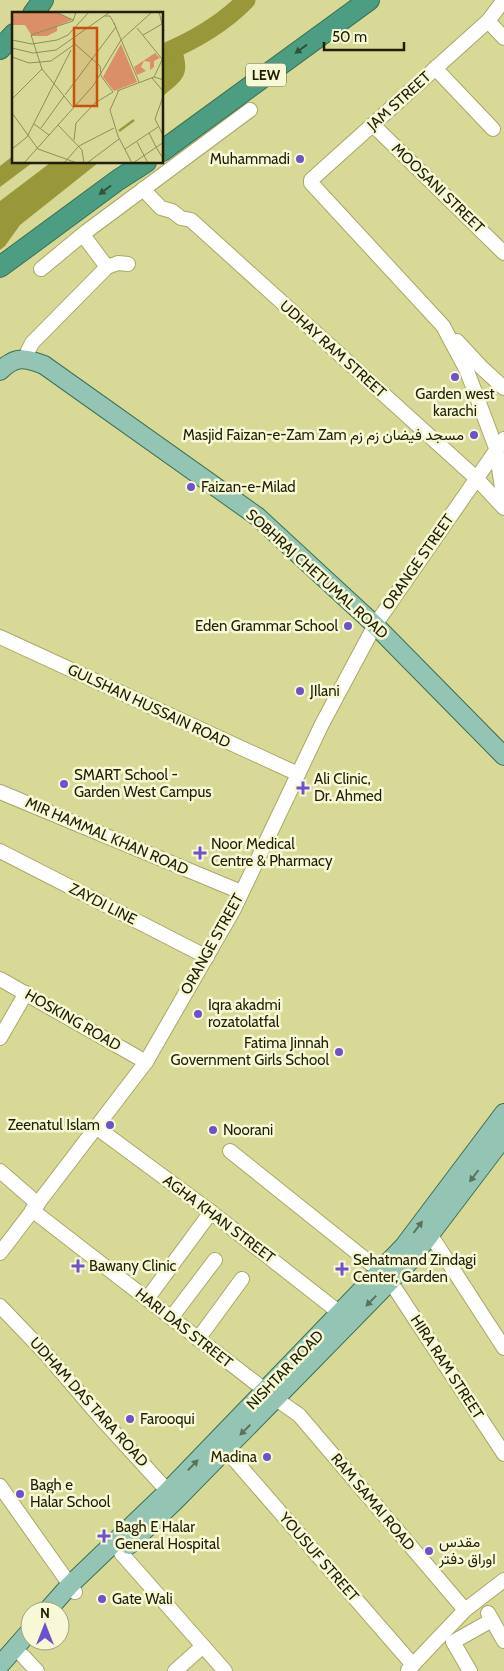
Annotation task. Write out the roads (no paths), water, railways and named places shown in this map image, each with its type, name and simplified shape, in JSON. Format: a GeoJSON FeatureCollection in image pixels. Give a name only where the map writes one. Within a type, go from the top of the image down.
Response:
{"type":"FeatureCollection","features":[{"type":"Feature","properties":{"kind":"highway"},"geometry":{"type":"LineString","coordinates":[[35,12],[44,0]]}},
{"type":"Feature","properties":{"kind":"highway","name":"LEW"},"geometry":{"type":"LineString","coordinates":[[164,150],[369,0]]}},
{"type":"Feature","properties":{"kind":"highway"},"geometry":{"type":"LineString","coordinates":[[0,49],[12,36]]}},
{"type":"Feature","properties":{"kind":"highway"},"geometry":{"type":"LineString","coordinates":[[0,267],[118,180],[143,164]]}},
{"type":"Feature","properties":{"kind":"main road"},"geometry":{"type":"LineString","coordinates":[[4,367],[19,359],[28,359]]}},
{"type":"Feature","properties":{"kind":"main road","name":"SOBHRAJ CHETUMAL ROAD"},"geometry":{"type":"LineString","coordinates":[[28,359],[44,365],[258,517],[375,625],[504,756]]}},
{"type":"Feature","properties":{"kind":"main road","name":"NISHTAR ROAD"},"geometry":{"type":"LineString","coordinates":[[66,1601],[73,1588],[120,1553],[172,1496],[385,1276],[404,1246],[504,1113]]}},
{"type":"Feature","properties":{"kind":"main road","name":"NISHTAR ROAD"},"geometry":{"type":"LineString","coordinates":[[58,1601],[172,1496],[226,1450],[340,1312],[385,1276],[410,1261],[504,1137]]}},
{"type":"Feature","properties":{"kind":"main road"},"geometry":{"type":"LineString","coordinates":[[0,1665],[20,1642]]}},
{"type":"Feature","properties":{"kind":"main road"},"geometry":{"type":"LineString","coordinates":[[9,1671],[27,1651]]}},
{"type":"Feature","properties":{"kind":"street","name":"JAM STREET"},"geometry":{"type":"LineString","coordinates":[[443,326],[311,183],[311,180],[488,21],[501,1]]}},
{"type":"Feature","properties":{"kind":"street"},"geometry":{"type":"LineString","coordinates":[[488,21],[504,38]]}},
{"type":"Feature","properties":{"kind":"street"},"geometry":{"type":"LineString","coordinates":[[435,68],[493,129]]}},
{"type":"Feature","properties":{"kind":"street"},"geometry":{"type":"LineString","coordinates":[[41,269],[143,189],[250,110]]}},
{"type":"Feature","properties":{"kind":"street","name":"MOOSANI STREET"},"geometry":{"type":"LineString","coordinates":[[372,125],[504,252]]}},
{"type":"Feature","properties":{"kind":"street","name":"UDHAY RAM STREET"},"geometry":{"type":"LineString","coordinates":[[143,189],[161,208],[172,211],[181,218],[191,220],[476,478],[504,508]]}},
{"type":"Feature","properties":{"kind":"street"},"geometry":{"type":"LineString","coordinates":[[83,235],[107,267]]}},
{"type":"Feature","properties":{"kind":"street"},"geometry":{"type":"LineString","coordinates":[[28,359],[29,347],[32,343],[107,267],[118,263],[128,264]]}},
{"type":"Feature","properties":{"kind":"street"},"geometry":{"type":"LineString","coordinates":[[443,326],[482,368],[504,388]]}},
{"type":"Feature","properties":{"kind":"street"},"geometry":{"type":"LineString","coordinates":[[443,326],[467,371],[500,444],[504,500]]}},
{"type":"Feature","properties":{"kind":"street","name":"ORANGE STREET"},"geometry":{"type":"LineString","coordinates":[[0,1253],[146,1062],[234,909],[298,774],[375,625],[500,444]]}},
{"type":"Feature","properties":{"kind":"street","name":"GULSHAN HUSSAIN ROAD"},"geometry":{"type":"LineString","coordinates":[[0,637],[298,774]]}},
{"type":"Feature","properties":{"kind":"street","name":"MIR HAMMAL KHAN ROAD"},"geometry":{"type":"LineString","coordinates":[[1,794],[241,892]]}},
{"type":"Feature","properties":{"kind":"street","name":"ZAYDI LINE"},"geometry":{"type":"LineString","coordinates":[[0,851],[207,957]]}},
{"type":"Feature","properties":{"kind":"street","name":"HOSKING ROAD"},"geometry":{"type":"LineString","coordinates":[[0,978],[146,1062]]}},
{"type":"Feature","properties":{"kind":"street"},"geometry":{"type":"LineString","coordinates":[[0,1038],[26,993]]}},
{"type":"Feature","properties":{"kind":"street","name":"AGHA KHAN STREET"},"geometry":{"type":"LineString","coordinates":[[96,1127],[211,1212],[340,1312]]}},
{"type":"Feature","properties":{"kind":"street","name":"HIRA RAM STREET"},"geometry":{"type":"LineString","coordinates":[[230,1152],[385,1276],[504,1454]]}},
{"type":"Feature","properties":{"kind":"street","name":"HARI DAS STREET"},"geometry":{"type":"LineString","coordinates":[[0,1171],[35,1207],[147,1299],[271,1395]]}},
{"type":"Feature","properties":{"kind":"street"},"geometry":{"type":"LineString","coordinates":[[147,1299],[211,1212]]}},
{"type":"Feature","properties":{"kind":"street"},"geometry":{"type":"LineString","coordinates":[[430,1234],[504,1348]]}},
{"type":"Feature","properties":{"kind":"street"},"geometry":{"type":"LineString","coordinates":[[171,1318],[215,1260]]}},
{"type":"Feature","properties":{"kind":"street"},"geometry":{"type":"LineString","coordinates":[[198,1339],[242,1279]]}},
{"type":"Feature","properties":{"kind":"street","name":"UDHAM DAS TARA ROAD"},"geometry":{"type":"LineString","coordinates":[[0,1306],[46,1354],[172,1496]]}},
{"type":"Feature","properties":{"kind":"street","name":"RAM SAMAI ROAD"},"geometry":{"type":"LineString","coordinates":[[271,1395],[299,1415],[465,1610]]}},
{"type":"Feature","properties":{"kind":"street","name":"YOUSUF STREET"},"geometry":{"type":"LineString","coordinates":[[226,1450],[410,1668]]}},
{"type":"Feature","properties":{"kind":"street"},"geometry":{"type":"LineString","coordinates":[[0,1486],[73,1588]]}},
{"type":"Feature","properties":{"kind":"street"},"geometry":{"type":"LineString","coordinates":[[120,1553],[225,1671]]}},
{"type":"Feature","properties":{"kind":"street"},"geometry":{"type":"LineString","coordinates":[[410,1668],[465,1610],[504,1580]]}},
{"type":"Feature","properties":{"kind":"street"},"geometry":{"type":"LineString","coordinates":[[470,1671],[454,1642],[490,1616],[504,1641]]}},
{"type":"Feature","properties":{"kind":"street"},"geometry":{"type":"LineString","coordinates":[[175,1671],[203,1646]]}},
{"type":"Feature","properties":{"kind":"street"},"geometry":{"type":"LineString","coordinates":[[23,1656],[37,1671]]}},
{"type":"Feature","properties":{"kind":"waterway"},"geometry":{"type":"LineString","coordinates":[[164,53],[207,32],[246,0]]}},
{"type":"Feature","properties":{"kind":"place","name":"Muhammadi"},"geometry":{"type":"Point","coordinates":[300,159]}},
{"type":"Feature","properties":{"kind":"place","name":"Garden west karachi"},"geometry":{"type":"Point","coordinates":[455,377]}},
{"type":"Feature","properties":{"kind":"place","name":"Masjid Faizan-e-Zam Zam مسجد فیضان زم زم"},"geometry":{"type":"Point","coordinates":[474,435]}},
{"type":"Feature","properties":{"kind":"place","name":"Faizan-e-Milad"},"geometry":{"type":"Point","coordinates":[191,487]}},
{"type":"Feature","properties":{"kind":"place","name":"Eden Grammar School"},"geometry":{"type":"Point","coordinates":[348,626]}},
{"type":"Feature","properties":{"kind":"place","name":"JIlani"},"geometry":{"type":"Point","coordinates":[300,691]}},
{"type":"Feature","properties":{"kind":"place","name":"SMART School - Garden West Campus"},"geometry":{"type":"Point","coordinates":[64,784]}},
{"type":"Feature","properties":{"kind":"place","name":"Ali Clinic, Dr. Ahmed"},"geometry":{"type":"Point","coordinates":[303,788]}},
{"type":"Feature","properties":{"kind":"place","name":"Noor Medical Centre & Pharmacy"},"geometry":{"type":"Point","coordinates":[200,853]}},
{"type":"Feature","properties":{"kind":"place","name":"Iqra akadmi rozatolatfal"},"geometry":{"type":"Point","coordinates":[198,1014]}},
{"type":"Feature","properties":{"kind":"place","name":"Fatima Jinnah Government Girls School"},"geometry":{"type":"Point","coordinates":[339,1052]}},
{"type":"Feature","properties":{"kind":"place","name":"Zeenatul Islam"},"geometry":{"type":"Point","coordinates":[110,1125]}},
{"type":"Feature","properties":{"kind":"place","name":"Noorani"},"geometry":{"type":"Point","coordinates":[213,1130]}},
{"type":"Feature","properties":{"kind":"place","name":"Bawany Clinic"},"geometry":{"type":"Point","coordinates":[78,1266]}},
{"type":"Feature","properties":{"kind":"place","name":"Sehatmand Zindagi Center, Garden"},"geometry":{"type":"Point","coordinates":[342,1269]}},
{"type":"Feature","properties":{"kind":"place","name":"Farooqui"},"geometry":{"type":"Point","coordinates":[130,1419]}},
{"type":"Feature","properties":{"kind":"place","name":"Madina"},"geometry":{"type":"Point","coordinates":[267,1457]}},
{"type":"Feature","properties":{"kind":"place","name":"Bagh e Halar School"},"geometry":{"type":"Point","coordinates":[20,1494]}},
{"type":"Feature","properties":{"kind":"place","name":"Bagh E Halar General Hospital"},"geometry":{"type":"Point","coordinates":[104,1536]}},
{"type":"Feature","properties":{"kind":"place","name":"مقدس اوراق دفتر"},"geometry":{"type":"Point","coordinates":[429,1551]}},
{"type":"Feature","properties":{"kind":"place","name":"Gate Wali"},"geometry":{"type":"Point","coordinates":[102,1599]}}]}
